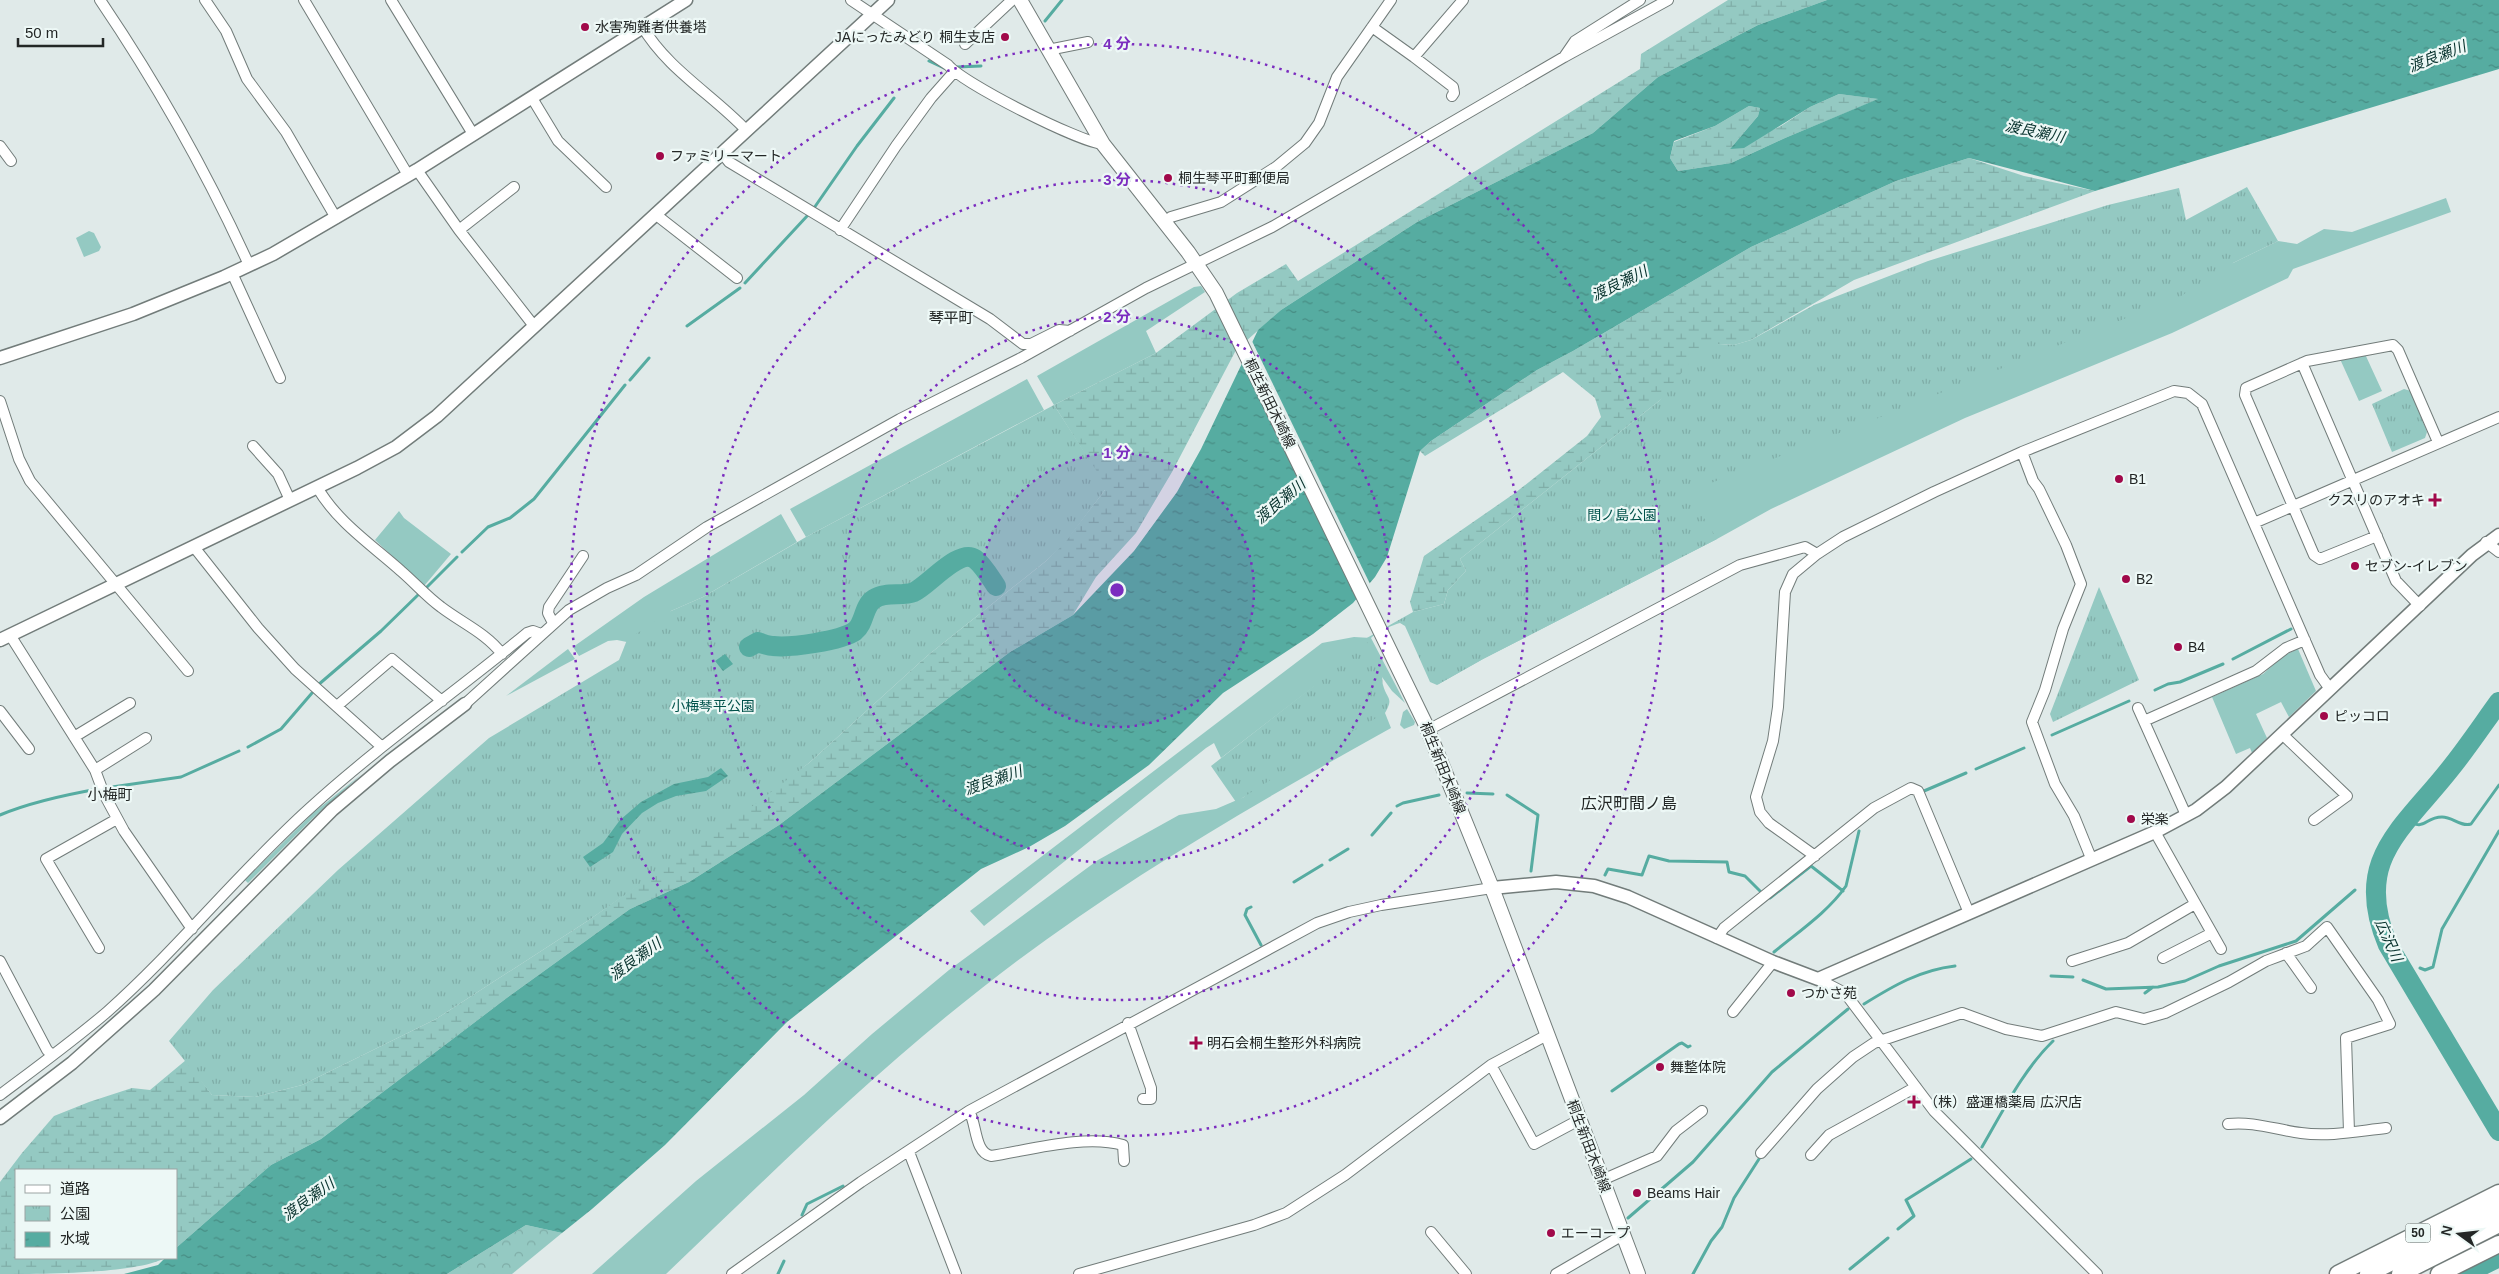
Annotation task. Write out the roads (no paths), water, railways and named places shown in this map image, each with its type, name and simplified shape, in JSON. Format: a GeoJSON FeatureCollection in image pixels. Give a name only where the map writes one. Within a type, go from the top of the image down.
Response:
{"type":"FeatureCollection","features":[{"type":"Feature","properties":{"kind":"highway","name":"50"},"geometry":{"type":"LineString","coordinates":[[2338,1274],[2499,1193]]}},
{"type":"Feature","properties":{"kind":"highway","name":"50"},"geometry":{"type":"LineString","coordinates":[[2368,1274],[2499,1208]]}},
{"type":"Feature","properties":{"kind":"highway","name":"50"},"geometry":{"type":"LineString","coordinates":[[2400,1274],[2499,1224]]}},
{"type":"Feature","properties":{"kind":"highway"},"geometry":{"type":"LineString","coordinates":[[2439,1274],[2460,1270],[2499,1244]]}},
{"type":"Feature","properties":{"kind":"main road","name":"桐生新田木崎線"},"geometry":{"type":"LineString","coordinates":[[1020,0],[1103,144],[1207,279],[1382,633],[1428,730],[1492,888],[1638,1274]]}},
{"type":"Feature","properties":{"kind":"street"},"geometry":{"type":"LineString","coordinates":[[100,0],[148,72],[218,201],[249,265]]}},
{"type":"Feature","properties":{"kind":"street"},"geometry":{"type":"LineString","coordinates":[[205,0],[226,31],[247,79],[286,132],[336,218]]}},
{"type":"Feature","properties":{"kind":"street"},"geometry":{"type":"LineString","coordinates":[[304,0],[412,173],[534,326]]}},
{"type":"Feature","properties":{"kind":"street"},"geometry":{"type":"LineString","coordinates":[[391,0],[474,134]]}},
{"type":"Feature","properties":{"kind":"street"},"geometry":{"type":"LineString","coordinates":[[0,358],[133,314],[249,265],[336,218],[412,173],[642,26],[686,0]]}},
{"type":"Feature","properties":{"kind":"street"},"geometry":{"type":"LineString","coordinates":[[851,0],[948,65],[954,72],[1019,110],[1082,138],[1103,144]]}},
{"type":"Feature","properties":{"kind":"street"},"geometry":{"type":"LineString","coordinates":[[192,929],[134,847],[117,819],[96,770],[5,638],[375,459],[404,441],[437,416],[888,0]]}},
{"type":"Feature","properties":{"kind":"street"},"geometry":{"type":"LineString","coordinates":[[965,44],[1012,0]]}},
{"type":"Feature","properties":{"kind":"street"},"geometry":{"type":"LineString","coordinates":[[1164,222],[1174,216],[1221,202],[1276,167],[1305,143],[1319,123],[1337,77],[1391,0]]}},
{"type":"Feature","properties":{"kind":"street"},"geometry":{"type":"LineString","coordinates":[[1414,57],[1463,0]]}},
{"type":"Feature","properties":{"kind":"street"},"geometry":{"type":"LineString","coordinates":[[1564,56],[1575,41],[1639,0]]}},
{"type":"Feature","properties":{"kind":"street"},"geometry":{"type":"LineString","coordinates":[[0,1118],[72,1063],[148,996],[338,805],[410,745],[465,704],[553,623],[579,604],[636,575],[707,527],[900,419],[917,413],[1146,288],[1197,265],[1272,227],[1564,56],[1668,0]]}},
{"type":"Feature","properties":{"kind":"street"},"geometry":{"type":"LineString","coordinates":[[642,26],[657,47],[678,69],[746,130]]}},
{"type":"Feature","properties":{"kind":"street"},"geometry":{"type":"LineString","coordinates":[[1372,27],[1453,87],[1454,92],[1452,96]]}},
{"type":"Feature","properties":{"kind":"street"},"geometry":{"type":"LineString","coordinates":[[1048,50],[1088,42]]}},
{"type":"Feature","properties":{"kind":"street"},"geometry":{"type":"LineString","coordinates":[[840,230],[901,139],[931,98],[954,72]]}},
{"type":"Feature","properties":{"kind":"street"},"geometry":{"type":"LineString","coordinates":[[532,98],[558,141],[606,187]]}},
{"type":"Feature","properties":{"kind":"street"},"geometry":{"type":"LineString","coordinates":[[0,146],[11,161]]}},
{"type":"Feature","properties":{"kind":"street"},"geometry":{"type":"LineString","coordinates":[[722,153],[729,162],[990,319],[1023,344],[1031,344],[1059,330],[1070,331]]}},
{"type":"Feature","properties":{"kind":"street"},"geometry":{"type":"LineString","coordinates":[[459,230],[514,187]]}},
{"type":"Feature","properties":{"kind":"street"},"geometry":{"type":"LineString","coordinates":[[655,214],[737,278]]}},
{"type":"Feature","properties":{"kind":"street"},"geometry":{"type":"LineString","coordinates":[[232,273],[280,378]]}},
{"type":"Feature","properties":{"kind":"street"},"geometry":{"type":"LineString","coordinates":[[2377,536],[2320,559],[2317,558],[2292,506],[2245,391],[2248,386],[2302,363],[2389,344],[2396,346],[2438,442]]}},
{"type":"Feature","properties":{"kind":"street"},"geometry":{"type":"LineString","coordinates":[[2302,363],[2396,581],[2420,606]]}},
{"type":"Feature","properties":{"kind":"street"},"geometry":{"type":"LineString","coordinates":[[1815,856],[1769,823],[1760,812],[1756,797],[1773,741],[1778,707],[1788,583],[1793,574],[1816,554],[1843,537],[1894,511],[2022,452],[2157,397],[2181,390],[2196,397],[2202,404],[2320,675],[2330,689]]}},
{"type":"Feature","properties":{"kind":"street"},"geometry":{"type":"LineString","coordinates":[[0,401],[26,475],[188,671]]}},
{"type":"Feature","properties":{"kind":"street"},"geometry":{"type":"LineString","coordinates":[[2254,524],[2438,442],[2499,418]]}},
{"type":"Feature","properties":{"kind":"street"},"geometry":{"type":"LineString","coordinates":[[253,446],[276,472],[290,500]]}},
{"type":"Feature","properties":{"kind":"street"},"geometry":{"type":"LineString","coordinates":[[2022,452],[2033,481],[2039,489],[2066,545],[2081,584],[2063,629],[2045,690],[2032,722],[2055,784],[2074,816],[2091,858]]}},
{"type":"Feature","properties":{"kind":"street"},"geometry":{"type":"LineString","coordinates":[[317,487],[346,523],[363,540],[384,555],[440,607],[492,642],[502,654]]}},
{"type":"Feature","properties":{"kind":"street"},"geometry":{"type":"LineString","coordinates":[[1818,979],[2091,858],[2155,832],[2186,815],[2226,787],[2486,542],[2499,535]]}},
{"type":"Feature","properties":{"kind":"street"},"geometry":{"type":"LineString","coordinates":[[2486,542],[2499,552]]}},
{"type":"Feature","properties":{"kind":"street"},"geometry":{"type":"LineString","coordinates":[[194,547],[280,653],[318,691],[338,706],[382,747]]}},
{"type":"Feature","properties":{"kind":"street"},"geometry":{"type":"LineString","coordinates":[[1428,730],[1740,565],[1805,547],[1816,554]]}},
{"type":"Feature","properties":{"kind":"street"},"geometry":{"type":"LineString","coordinates":[[553,623],[548,613],[548,607],[583,556]]}},
{"type":"Feature","properties":{"kind":"street"},"geometry":{"type":"LineString","coordinates":[[0,1095],[108,1011],[192,929],[246,869],[309,808],[382,747],[528,633],[533,631],[541,634]]}},
{"type":"Feature","properties":{"kind":"street"},"geometry":{"type":"LineString","coordinates":[[2144,721],[2256,671],[2286,648],[2305,640]]}},
{"type":"Feature","properties":{"kind":"street"},"geometry":{"type":"LineString","coordinates":[[338,706],[392,659],[442,702]]}},
{"type":"Feature","properties":{"kind":"street"},"geometry":{"type":"LineString","coordinates":[[74,737],[130,703]]}},
{"type":"Feature","properties":{"kind":"street"},"geometry":{"type":"LineString","coordinates":[[2138,708],[2186,815]]}},
{"type":"Feature","properties":{"kind":"street"},"geometry":{"type":"LineString","coordinates":[[0,711],[29,749]]}},
{"type":"Feature","properties":{"kind":"street"},"geometry":{"type":"LineString","coordinates":[[2282,734],[2347,796],[2314,820]]}},
{"type":"Feature","properties":{"kind":"street"},"geometry":{"type":"LineString","coordinates":[[96,770],[146,738]]}},
{"type":"Feature","properties":{"kind":"street"},"geometry":{"type":"LineString","coordinates":[[1717,938],[1724,928],[1874,808],[1914,788],[1918,791],[1969,913]]}},
{"type":"Feature","properties":{"kind":"street"},"geometry":{"type":"LineString","coordinates":[[99,948],[46,859],[117,819]]}},
{"type":"Feature","properties":{"kind":"street"},"geometry":{"type":"LineString","coordinates":[[2155,832],[2221,949]]}},
{"type":"Feature","properties":{"kind":"street"},"geometry":{"type":"LineString","coordinates":[[732,1274],[968,1111],[1317,923],[1348,912],[1373,907],[1492,888],[1556,882],[1594,886],[1628,897],[1717,938],[1818,979],[1845,993],[1934,1111],[2097,1274]]}},
{"type":"Feature","properties":{"kind":"street"},"geometry":{"type":"LineString","coordinates":[[2072,961],[2128,943],[2195,904]]}},
{"type":"Feature","properties":{"kind":"street"},"geometry":{"type":"LineString","coordinates":[[1761,1153],[1817,1089],[1853,1057],[1881,1041],[1962,1013],[2006,1029],[2042,1036],[2116,1012],[2144,1019],[2165,1012],[2229,982],[2266,961],[2306,946],[2327,927],[2378,1000],[2390,1024],[2346,1038],[2349,1132]]}},
{"type":"Feature","properties":{"kind":"street"},"geometry":{"type":"LineString","coordinates":[[2163,958],[2212,933]]}},
{"type":"Feature","properties":{"kind":"street"},"geometry":{"type":"LineString","coordinates":[[2286,953],[2311,988]]}},
{"type":"Feature","properties":{"kind":"street"},"geometry":{"type":"LineString","coordinates":[[0,961],[47,1050],[52,1055]]}},
{"type":"Feature","properties":{"kind":"street"},"geometry":{"type":"LineString","coordinates":[[1733,1012],[1773,962]]}},
{"type":"Feature","properties":{"kind":"street"},"geometry":{"type":"LineString","coordinates":[[1128,1024],[1151,1088],[1151,1099],[1143,1100]]}},
{"type":"Feature","properties":{"kind":"street"},"geometry":{"type":"LineString","coordinates":[[1079,1274],[1254,1225],[1286,1213],[1313,1198],[1345,1175],[1491,1065],[1547,1035]]}},
{"type":"Feature","properties":{"kind":"street"},"geometry":{"type":"LineString","coordinates":[[1491,1065],[1534,1144],[1579,1120]]}},
{"type":"Feature","properties":{"kind":"street"},"geometry":{"type":"LineString","coordinates":[[1811,1155],[1829,1135],[1916,1087]]}},
{"type":"Feature","properties":{"kind":"street"},"geometry":{"type":"LineString","coordinates":[[968,1111],[974,1120],[981,1151],[986,1155],[991,1156],[1081,1142],[1123,1146],[1124,1161]]}},
{"type":"Feature","properties":{"kind":"street"},"geometry":{"type":"LineString","coordinates":[[1602,1180],[1657,1156],[1676,1131],[1702,1111]]}},
{"type":"Feature","properties":{"kind":"street"},"geometry":{"type":"LineString","coordinates":[[2228,1124],[2256,1125],[2302,1134],[2386,1128]]}},
{"type":"Feature","properties":{"kind":"street"},"geometry":{"type":"LineString","coordinates":[[909,1152],[956,1274]]}},
{"type":"Feature","properties":{"kind":"street"},"geometry":{"type":"LineString","coordinates":[[1431,1232],[1466,1274]]}},
{"type":"Feature","properties":{"kind":"street"},"geometry":{"type":"LineString","coordinates":[[1556,1274],[1616,1239],[1624,1237]]}},
{"type":"Feature","properties":{"kind":"water","name":"渡良瀬川"},"geometry":{"type":"Polygon","coordinates":[[[1827,0],[2499,0],[2499,69],[2095,191],[1969,158],[1896,181],[1751,247],[1537,370],[1431,441],[1420,451],[1387,557],[1375,577],[1353,603],[1313,634],[1223,693],[1149,765],[1065,826],[1029,847],[981,869],[787,1022],[665,1145],[562,1233],[526,1225],[447,1274],[124,1274],[158,1265],[164,1259],[178,1259],[178,1246],[271,1165],[321,1139],[508,997],[630,909],[689,882],[779,825],[1010,652],[1073,615],[1134,551],[1177,492],[1201,449],[1258,330],[1281,310],[1417,222],[1593,133],[1658,77],[1758,25],[1827,0]],[[1839,94],[1810,107],[1744,148],[1730,149],[1758,116],[1760,108],[1749,106],[1715,126],[1674,141],[1670,158],[1678,171],[1731,163],[1878,99],[1839,94]]]}},
{"type":"Feature","properties":{"kind":"water"},"geometry":{"type":"Polygon","coordinates":[[[725,654],[733,664],[723,671],[715,661],[725,654]]]}},
{"type":"Feature","properties":{"kind":"water"},"geometry":{"type":"Polygon","coordinates":[[[721,768],[728,776],[706,791],[676,796],[658,803],[642,813],[622,834],[613,852],[590,867],[583,857],[603,843],[620,820],[641,802],[674,784],[708,777],[721,768]]]}},
{"type":"Feature","properties":{"kind":"waterway"},"geometry":{"type":"LineString","coordinates":[[1045,21],[1062,0]]}},
{"type":"Feature","properties":{"kind":"waterway"},"geometry":{"type":"LineString","coordinates":[[929,61],[944,68]]}},
{"type":"Feature","properties":{"kind":"waterway"},"geometry":{"type":"LineString","coordinates":[[957,67],[981,66]]}},
{"type":"Feature","properties":{"kind":"waterway"},"geometry":{"type":"LineString","coordinates":[[814,208],[857,146],[894,98]]}},
{"type":"Feature","properties":{"kind":"waterway"},"geometry":{"type":"LineString","coordinates":[[745,283],[808,215]]}},
{"type":"Feature","properties":{"kind":"waterway"},"geometry":{"type":"LineString","coordinates":[[687,326],[740,288]]}},
{"type":"Feature","properties":{"kind":"waterway"},"geometry":{"type":"LineString","coordinates":[[630,380],[649,358]]}},
{"type":"Feature","properties":{"kind":"waterway"},"geometry":{"type":"LineString","coordinates":[[462,552],[488,527],[510,518],[534,499],[625,385]]}},
{"type":"Feature","properties":{"kind":"waterway"},"geometry":{"type":"LineString","coordinates":[[426,588],[457,557]]}},
{"type":"Feature","properties":{"kind":"waterway"},"geometry":{"type":"LineString","coordinates":[[749,647],[758,642],[771,646],[803,645],[848,635],[861,624],[870,602],[874,599],[884,595],[914,592],[953,563],[968,557],[975,559],[984,568],[996,586]]}},
{"type":"Feature","properties":{"kind":"waterway"},"geometry":{"type":"LineString","coordinates":[[318,685],[381,631],[420,593]]}},
{"type":"Feature","properties":{"kind":"waterway"},"geometry":{"type":"LineString","coordinates":[[2233,659],[2291,629]]}},
{"type":"Feature","properties":{"kind":"waterway"},"geometry":{"type":"LineString","coordinates":[[2155,690],[2223,664]]}},
{"type":"Feature","properties":{"kind":"waterway"},"geometry":{"type":"LineString","coordinates":[[248,747],[281,729],[312,693]]}},
{"type":"Feature","properties":{"kind":"waterway"},"geometry":{"type":"LineString","coordinates":[[2052,735],[2129,701]]}},
{"type":"Feature","properties":{"kind":"waterway","name":"広沢川"},"geometry":{"type":"LineString","coordinates":[[2499,702],[2456,761],[2400,829],[2387,848],[2379,868],[2376,890],[2378,916],[2388,945],[2499,1131]]}},
{"type":"Feature","properties":{"kind":"waterway"},"geometry":{"type":"LineString","coordinates":[[1976,769],[2024,748]]}},
{"type":"Feature","properties":{"kind":"waterway"},"geometry":{"type":"LineString","coordinates":[[112,787],[181,777],[239,751]]}},
{"type":"Feature","properties":{"kind":"waterway"},"geometry":{"type":"LineString","coordinates":[[1924,791],[1966,773]]}},
{"type":"Feature","properties":{"kind":"waterway"},"geometry":{"type":"LineString","coordinates":[[2406,820],[2418,825],[2442,817],[2467,825],[2471,824],[2499,785]]}},
{"type":"Feature","properties":{"kind":"waterway"},"geometry":{"type":"LineString","coordinates":[[0,815],[48,799],[98,789]]}},
{"type":"Feature","properties":{"kind":"waterway"},"geometry":{"type":"LineString","coordinates":[[1467,793],[1493,794]]}},
{"type":"Feature","properties":{"kind":"waterway"},"geometry":{"type":"LineString","coordinates":[[1397,806],[1439,795]]}},
{"type":"Feature","properties":{"kind":"waterway"},"geometry":{"type":"LineString","coordinates":[[1507,795],[1538,815],[1531,871]]}},
{"type":"Feature","properties":{"kind":"waterway"},"geometry":{"type":"LineString","coordinates":[[1372,835],[1391,813]]}},
{"type":"Feature","properties":{"kind":"waterway"},"geometry":{"type":"LineString","coordinates":[[1774,952],[1822,913],[1846,886],[1859,831]]}},
{"type":"Feature","properties":{"kind":"waterway"},"geometry":{"type":"LineString","coordinates":[[2420,968],[2425,970],[2433,967],[2442,929],[2499,831]]}},
{"type":"Feature","properties":{"kind":"waterway"},"geometry":{"type":"LineString","coordinates":[[1330,860],[1348,849]]}},
{"type":"Feature","properties":{"kind":"waterway"},"geometry":{"type":"LineString","coordinates":[[1605,875],[1608,869],[1642,875],[1649,856],[1669,861],[1727,862],[1729,872],[1745,876],[1760,891]]}},
{"type":"Feature","properties":{"kind":"waterway"},"geometry":{"type":"LineString","coordinates":[[1294,882],[1322,865]]}},
{"type":"Feature","properties":{"kind":"waterway"},"geometry":{"type":"LineString","coordinates":[[1770,898],[1811,866],[1843,891]]}},
{"type":"Feature","properties":{"kind":"waterway"},"geometry":{"type":"LineString","coordinates":[[2083,980],[2106,989],[2158,987],[2185,981],[2219,966],[2296,941],[2355,890]]}},
{"type":"Feature","properties":{"kind":"waterway"},"geometry":{"type":"LineString","coordinates":[[1251,907],[1247,909],[1245,915],[1261,945]]}},
{"type":"Feature","properties":{"kind":"waterway"},"geometry":{"type":"LineString","coordinates":[[1864,1004],[1896,985],[1918,975],[1955,966]]}},
{"type":"Feature","properties":{"kind":"waterway"},"geometry":{"type":"LineString","coordinates":[[2051,976],[2073,977]]}},
{"type":"Feature","properties":{"kind":"waterway"},"geometry":{"type":"LineString","coordinates":[[2145,993],[2153,987]]}},
{"type":"Feature","properties":{"kind":"waterway"},"geometry":{"type":"LineString","coordinates":[[1628,1218],[1693,1162],[1772,1072],[1848,1009]]}},
{"type":"Feature","properties":{"kind":"waterway"},"geometry":{"type":"LineString","coordinates":[[1982,1147],[2023,1078],[2042,1052],[2053,1041]]}},
{"type":"Feature","properties":{"kind":"waterway"},"geometry":{"type":"LineString","coordinates":[[1612,1091],[1679,1044],[1682,1043],[1688,1047],[1690,1046]]}},
{"type":"Feature","properties":{"kind":"waterway"},"geometry":{"type":"LineString","coordinates":[[1693,1274],[1711,1241],[1722,1227],[1734,1198],[1759,1159]]}},
{"type":"Feature","properties":{"kind":"waterway"},"geometry":{"type":"LineString","coordinates":[[1898,1229],[1914,1216],[1906,1200],[1971,1159]]}},
{"type":"Feature","properties":{"kind":"waterway"},"geometry":{"type":"LineString","coordinates":[[802,1215],[807,1204],[843,1186]]}},
{"type":"Feature","properties":{"kind":"waterway"},"geometry":{"type":"LineString","coordinates":[[1850,1269],[1888,1238]]}},
{"type":"Feature","properties":{"kind":"waterway","name":"広沢川"},"geometry":{"type":"LineString","coordinates":[[2467,1273],[2499,1257]]}},
{"type":"Feature","properties":{"kind":"waterway"},"geometry":{"type":"LineString","coordinates":[[778,1274],[784,1261]]}},
{"type":"Feature","properties":{"kind":"place","name":"水害殉難者供養塔"},"geometry":{"type":"Point","coordinates":[585,27]}},
{"type":"Feature","properties":{"kind":"place","name":"JAにったみどり 桐生支店"},"geometry":{"type":"Point","coordinates":[1005,37]}},
{"type":"Feature","properties":{"kind":"place","name":"ファミリーマート"},"geometry":{"type":"Point","coordinates":[660,156]}},
{"type":"Feature","properties":{"kind":"place","name":"桐生琴平町郵便局"},"geometry":{"type":"Point","coordinates":[1168,178]}},
{"type":"Feature","properties":{"kind":"place","name":"B1"},"geometry":{"type":"Point","coordinates":[2119,479]}},
{"type":"Feature","properties":{"kind":"place","name":"クスリのアオキ"},"geometry":{"type":"Point","coordinates":[2435,500]}},
{"type":"Feature","properties":{"kind":"place","name":"セブン-イレブン"},"geometry":{"type":"Point","coordinates":[2355,566]}},
{"type":"Feature","properties":{"kind":"place","name":"B2"},"geometry":{"type":"Point","coordinates":[2126,579]}},
{"type":"Feature","properties":{"kind":"place","name":"B4"},"geometry":{"type":"Point","coordinates":[2178,647]}},
{"type":"Feature","properties":{"kind":"place","name":"ピッコロ"},"geometry":{"type":"Point","coordinates":[2324,716]}},
{"type":"Feature","properties":{"kind":"place","name":"栄楽"},"geometry":{"type":"Point","coordinates":[2131,819]}},
{"type":"Feature","properties":{"kind":"place","name":"つかさ苑"},"geometry":{"type":"Point","coordinates":[1791,993]}},
{"type":"Feature","properties":{"kind":"place","name":"明石会桐生整形外科病院"},"geometry":{"type":"Point","coordinates":[1196,1043]}},
{"type":"Feature","properties":{"kind":"place","name":"舞整体院"},"geometry":{"type":"Point","coordinates":[1660,1067]}},
{"type":"Feature","properties":{"kind":"place","name":"（株）盛運橋薬局 広沢店"},"geometry":{"type":"Point","coordinates":[1914,1102]}},
{"type":"Feature","properties":{"kind":"place","name":"Beams Hair"},"geometry":{"type":"Point","coordinates":[1637,1193]}},
{"type":"Feature","properties":{"kind":"place","name":"エーコープ"},"geometry":{"type":"Point","coordinates":[1551,1233]}},
{"type":"Feature","properties":{"kind":"district","name":"琴平町"},"geometry":{"type":"Point","coordinates":[951,317]}},
{"type":"Feature","properties":{"kind":"district","name":"小梅町"},"geometry":{"type":"Point","coordinates":[110,794]}},
{"type":"Feature","properties":{"kind":"district","name":"広沢町間ノ島"},"geometry":{"type":"Point","coordinates":[1629,803]}},
{"type":"Feature","properties":{"kind":"park label","name":"間ノ島公園"},"geometry":{"type":"Point","coordinates":[1622,515]}},
{"type":"Feature","properties":{"kind":"park label","name":"小梅琴平公園"},"geometry":{"type":"Point","coordinates":[713,706]}}]}
